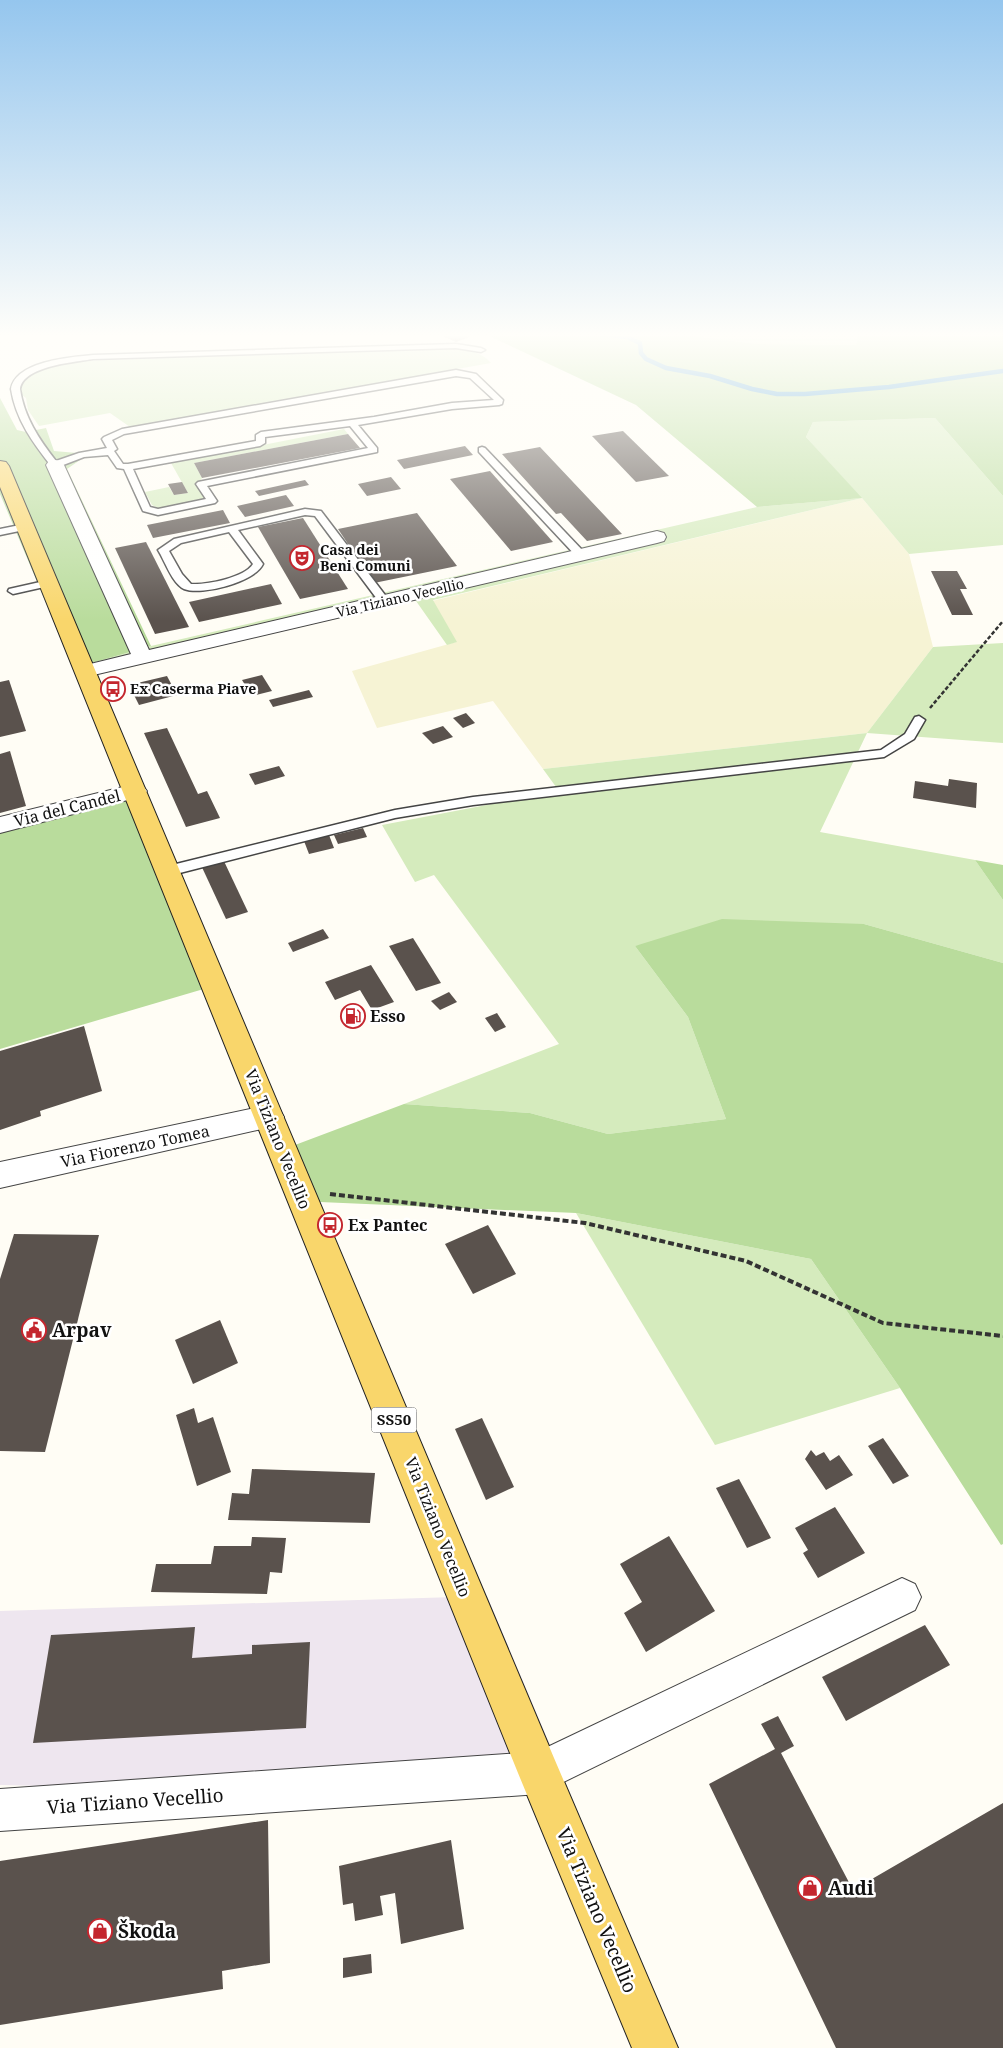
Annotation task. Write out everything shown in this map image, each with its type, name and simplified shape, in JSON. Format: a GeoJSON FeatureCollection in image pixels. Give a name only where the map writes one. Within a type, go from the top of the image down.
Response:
{"type":"FeatureCollection","features":[{"type":"Feature","properties":{"kind":"main road","name":"Via Tiziano Vecellio"},"geometry":{"type":"LineString","coordinates":[[0,466],[539,1773],[655,2048]]}},
{"type":"Feature","properties":{"kind":"street"},"geometry":{"type":"LineString","coordinates":[[55,465],[143,658]]}},
{"type":"Feature","properties":{"kind":"street","name":"Via Tiziano Vecellio"},"geometry":{"type":"LineString","coordinates":[[85,671],[656,537]]}},
{"type":"Feature","properties":{"kind":"street","name":"Via del Candel"},"geometry":{"type":"LineString","coordinates":[[0,825],[135,791]]}},
{"type":"Feature","properties":{"kind":"street","name":"Via Fiorenzo Tomea"},"geometry":{"type":"LineString","coordinates":[[0,1175],[269,1117]]}},
{"type":"Feature","properties":{"kind":"street"},"geometry":{"type":"LineString","coordinates":[[539,1773],[902,1597]]}},
{"type":"Feature","properties":{"kind":"street","name":"Via Tiziano Vecellio"},"geometry":{"type":"LineString","coordinates":[[0,1810],[539,1773]]}},
{"type":"Feature","properties":{"kind":"lane"},"geometry":{"type":"LineString","coordinates":[[29,430],[55,465],[73,458],[112,449],[107,439],[122,432],[136,430]]}},
{"type":"Feature","properties":{"kind":"lane"},"geometry":{"type":"LineString","coordinates":[[104,452],[111,453],[120,466],[128,468],[260,443],[261,434],[301,430]]}},
{"type":"Feature","properties":{"kind":"lane"},"geometry":{"type":"LineString","coordinates":[[128,468],[146,509],[158,512],[212,502],[201,484],[374,450],[357,430]]}},
{"type":"Feature","properties":{"kind":"lane"},"geometry":{"type":"LineString","coordinates":[[482,450],[581,555]]}},
{"type":"Feature","properties":{"kind":"lane"},"geometry":{"type":"LineString","coordinates":[[231,528],[258,564],[255,570],[244,577],[199,588],[189,587],[183,582],[163,550],[178,540],[231,528],[304,512],[318,514],[384,601]]}},
{"type":"Feature","properties":{"kind":"lane"},"geometry":{"type":"LineString","coordinates":[[0,532],[25,527]]}},
{"type":"Feature","properties":{"kind":"lane"},"geometry":{"type":"LineString","coordinates":[[13,591],[49,583]]}},
{"type":"Feature","properties":{"kind":"lane"},"geometry":{"type":"LineString","coordinates":[[168,871],[394,814],[472,801],[884,753],[910,736],[920,720]]}},
{"type":"Feature","properties":{"kind":"path"},"geometry":{"type":"LineString","coordinates":[[920,720],[1003,621]]}},
{"type":"Feature","properties":{"kind":"path"},"geometry":{"type":"LineString","coordinates":[[300,1191],[586,1223],[746,1261],[883,1323],[1003,1336]]}},
{"type":"Feature","properties":{"kind":"shaded area"},"geometry":{"type":"Polygon","coordinates":[[[862,498],[909,554],[933,647],[867,733],[543,769],[493,701],[377,728],[352,671],[456,642],[432,601],[862,498]]]}},
{"type":"Feature","properties":{"kind":"shaded area"},"geometry":{"type":"Polygon","coordinates":[[[487,1596],[561,1771],[335,1793],[0,1785],[0,1611],[487,1596]]]}},
{"type":"Feature","properties":{"kind":"green space"},"geometry":{"type":"Polygon","coordinates":[[[0,430],[17,430],[26,432],[47,430],[54,451],[77,453],[80,460],[67,469],[151,646],[95,662],[71,662],[0,494],[0,430]]]}},
{"type":"Feature","properties":{"kind":"green space"},"geometry":{"type":"Polygon","coordinates":[[[341,430],[344,430],[348,434],[194,463],[202,478],[197,486],[206,499],[158,508],[152,505],[145,492],[169,487],[174,495],[188,493],[171,463],[341,430]]]}},
{"type":"Feature","properties":{"kind":"green space"},"geometry":{"type":"Polygon","coordinates":[[[665,430],[809,430],[806,437],[862,498],[757,507],[665,430]]]}},
{"type":"Feature","properties":{"kind":"green space"},"geometry":{"type":"Polygon","coordinates":[[[809,430],[945,430],[1003,496],[1003,545],[909,554],[862,498],[433,600],[457,642],[447,645],[409,591],[95,662],[151,646],[757,507],[861,498],[806,437],[809,430]]]}},
{"type":"Feature","properties":{"kind":"green space"},"geometry":{"type":"Polygon","coordinates":[[[945,430],[1003,430],[1003,496],[945,430]]]}},
{"type":"Feature","properties":{"kind":"green space"},"geometry":{"type":"Polygon","coordinates":[[[1003,643],[1003,743],[867,733],[933,647],[1003,643]]]}},
{"type":"Feature","properties":{"kind":"green space"},"geometry":{"type":"Polygon","coordinates":[[[867,733],[820,832],[975,860],[1003,900],[1003,963],[864,924],[635,946],[688,1017],[726,1119],[608,1134],[530,1113],[404,1104],[559,1044],[434,875],[415,882],[382,825],[559,791],[543,769],[867,733]]]}},
{"type":"Feature","properties":{"kind":"green space"},"geometry":{"type":"Polygon","coordinates":[[[146,790],[224,983],[0,1049],[0,827],[146,790]]]}},
{"type":"Feature","properties":{"kind":"green space"},"geometry":{"type":"Polygon","coordinates":[[[975,860],[1003,865],[1003,900],[975,860]]]}},
{"type":"Feature","properties":{"kind":"green space"},"geometry":{"type":"Polygon","coordinates":[[[722,919],[864,924],[1003,963],[1003,1544],[1001,1545],[900,1388],[811,1259],[576,1213],[320,1202],[295,1145],[404,1104],[530,1113],[608,1134],[726,1119],[688,1017],[635,946],[722,919]]]}},
{"type":"Feature","properties":{"kind":"green space"},"geometry":{"type":"Polygon","coordinates":[[[576,1213],[811,1259],[900,1388],[715,1445],[576,1213]]]}},
{"type":"Feature","properties":{"kind":"building"},"geometry":{"type":"Polygon","coordinates":[[[623,431],[669,476],[636,482],[592,436],[623,431]]]}},
{"type":"Feature","properties":{"kind":"building"},"geometry":{"type":"Polygon","coordinates":[[[348,434],[360,448],[202,478],[194,463],[348,434]]]}},
{"type":"Feature","properties":{"kind":"building"},"geometry":{"type":"Polygon","coordinates":[[[465,446],[473,455],[404,469],[397,460],[465,446]]]}},
{"type":"Feature","properties":{"kind":"building"},"geometry":{"type":"Polygon","coordinates":[[[540,447],[622,534],[587,541],[561,513],[556,514],[502,454],[540,447]]]}},
{"type":"Feature","properties":{"kind":"building"},"geometry":{"type":"Polygon","coordinates":[[[490,471],[553,542],[511,551],[450,479],[490,471]]]}},
{"type":"Feature","properties":{"kind":"building"},"geometry":{"type":"Polygon","coordinates":[[[391,477],[401,489],[367,496],[358,484],[391,477]]]}},
{"type":"Feature","properties":{"kind":"building"},"geometry":{"type":"Polygon","coordinates":[[[305,480],[309,485],[259,496],[255,491],[305,480]]]}},
{"type":"Feature","properties":{"kind":"building"},"geometry":{"type":"Polygon","coordinates":[[[182,482],[188,493],[174,495],[168,484],[182,482]]]}},
{"type":"Feature","properties":{"kind":"building"},"geometry":{"type":"Polygon","coordinates":[[[286,495],[294,506],[245,517],[237,506],[286,495]]]}},
{"type":"Feature","properties":{"kind":"building"},"geometry":{"type":"Polygon","coordinates":[[[223,510],[230,523],[153,538],[147,525],[223,510]]]}},
{"type":"Feature","properties":{"kind":"building"},"geometry":{"type":"Polygon","coordinates":[[[417,513],[457,566],[374,583],[338,529],[417,513]]]}},
{"type":"Feature","properties":{"kind":"building","name":"Casa dei Beni Comuni"},"geometry":{"type":"Polygon","coordinates":[[[303,518],[348,589],[300,599],[258,527],[303,518]]]}},
{"type":"Feature","properties":{"kind":"building"},"geometry":{"type":"Polygon","coordinates":[[[146,542],[189,627],[155,634],[115,548],[146,542]]]}},
{"type":"Feature","properties":{"kind":"building"},"geometry":{"type":"Polygon","coordinates":[[[931,571],[957,571],[967,589],[960,589],[973,615],[952,615],[931,571]]]}},
{"type":"Feature","properties":{"kind":"building"},"geometry":{"type":"Polygon","coordinates":[[[271,584],[282,604],[199,622],[189,602],[271,584]]]}},
{"type":"Feature","properties":{"kind":"building"},"geometry":{"type":"Polygon","coordinates":[[[262,675],[272,691],[252,696],[242,680],[262,675]]]}},
{"type":"Feature","properties":{"kind":"building"},"geometry":{"type":"Polygon","coordinates":[[[167,676],[177,695],[139,705],[129,685],[167,676]]]}},
{"type":"Feature","properties":{"kind":"building"},"geometry":{"type":"Polygon","coordinates":[[[9,680],[26,731],[0,737],[0,682],[9,680]]]}},
{"type":"Feature","properties":{"kind":"building"},"geometry":{"type":"Polygon","coordinates":[[[309,690],[313,697],[273,707],[269,700],[309,690]]]}},
{"type":"Feature","properties":{"kind":"building"},"geometry":{"type":"Polygon","coordinates":[[[466,713],[475,723],[463,728],[453,718],[466,713]]]}},
{"type":"Feature","properties":{"kind":"building"},"geometry":{"type":"Polygon","coordinates":[[[443,726],[453,737],[433,744],[422,733],[443,726]]]}},
{"type":"Feature","properties":{"kind":"building"},"geometry":{"type":"Polygon","coordinates":[[[167,728],[198,794],[207,791],[220,818],[186,827],[144,733],[167,728]]]}},
{"type":"Feature","properties":{"kind":"building"},"geometry":{"type":"Polygon","coordinates":[[[10,751],[26,806],[0,813],[0,754],[10,751]]]}},
{"type":"Feature","properties":{"kind":"building"},"geometry":{"type":"Polygon","coordinates":[[[279,766],[285,776],[255,785],[249,774],[279,766]]]}},
{"type":"Feature","properties":{"kind":"building"},"geometry":{"type":"Polygon","coordinates":[[[949,779],[977,783],[976,808],[913,798],[915,781],[948,786],[949,779]]]}},
{"type":"Feature","properties":{"kind":"building"},"geometry":{"type":"Polygon","coordinates":[[[363,828],[367,837],[338,844],[334,835],[363,828]]]}},
{"type":"Feature","properties":{"kind":"building"},"geometry":{"type":"Polygon","coordinates":[[[329,835],[334,848],[309,854],[304,841],[329,835]]]}},
{"type":"Feature","properties":{"kind":"building"},"geometry":{"type":"Polygon","coordinates":[[[222,857],[248,912],[226,919],[200,863],[222,857]]]}},
{"type":"Feature","properties":{"kind":"building"},"geometry":{"type":"Polygon","coordinates":[[[323,929],[329,938],[293,952],[288,943],[323,929]]]}},
{"type":"Feature","properties":{"kind":"building"},"geometry":{"type":"Polygon","coordinates":[[[413,938],[441,983],[416,991],[389,946],[413,938]]]}},
{"type":"Feature","properties":{"kind":"building"},"geometry":{"type":"Polygon","coordinates":[[[371,965],[394,1002],[372,1010],[360,990],[335,1000],[325,982],[371,965]]]}},
{"type":"Feature","properties":{"kind":"building"},"geometry":{"type":"Polygon","coordinates":[[[449,992],[457,1002],[440,1010],[431,1001],[449,992]]]}},
{"type":"Feature","properties":{"kind":"building"},"geometry":{"type":"Polygon","coordinates":[[[497,1013],[506,1027],[495,1032],[485,1018],[497,1013]]]}},
{"type":"Feature","properties":{"kind":"building"},"geometry":{"type":"Polygon","coordinates":[[[84,1026],[102,1091],[40,1111],[41,1116],[0,1130],[0,1051],[84,1026]]]}},
{"type":"Feature","properties":{"kind":"building"},"geometry":{"type":"Polygon","coordinates":[[[488,1225],[516,1274],[473,1294],[445,1244],[488,1225]]]}},
{"type":"Feature","properties":{"kind":"building"},"geometry":{"type":"Polygon","coordinates":[[[14,1234],[99,1235],[45,1452],[0,1451],[0,1279],[14,1234]]]}},
{"type":"Feature","properties":{"kind":"building"},"geometry":{"type":"Polygon","coordinates":[[[220,1320],[238,1363],[193,1384],[175,1340],[220,1320]]]}},
{"type":"Feature","properties":{"kind":"building"},"geometry":{"type":"Polygon","coordinates":[[[194,1408],[198,1423],[213,1417],[231,1472],[197,1486],[176,1415],[194,1408]]]}},
{"type":"Feature","properties":{"kind":"building"},"geometry":{"type":"Polygon","coordinates":[[[482,1418],[514,1487],[486,1500],[455,1429],[482,1418]]]}},
{"type":"Feature","properties":{"kind":"building"},"geometry":{"type":"Polygon","coordinates":[[[883,1438],[909,1476],[893,1484],[868,1446],[883,1438]]]}},
{"type":"Feature","properties":{"kind":"building"},"geometry":{"type":"Polygon","coordinates":[[[811,1450],[816,1456],[824,1452],[830,1461],[839,1455],[853,1475],[826,1490],[805,1459],[811,1450]]]}},
{"type":"Feature","properties":{"kind":"building"},"geometry":{"type":"Polygon","coordinates":[[[252,1469],[375,1473],[370,1523],[228,1520],[232,1493],[249,1494],[252,1469]]]}},
{"type":"Feature","properties":{"kind":"building"},"geometry":{"type":"Polygon","coordinates":[[[739,1479],[771,1538],[747,1548],[716,1488],[739,1479]]]}},
{"type":"Feature","properties":{"kind":"building"},"geometry":{"type":"Polygon","coordinates":[[[835,1507],[865,1553],[818,1578],[803,1553],[808,1550],[795,1528],[835,1507]]]}},
{"type":"Feature","properties":{"kind":"building"},"geometry":{"type":"Polygon","coordinates":[[[669,1536],[715,1611],[646,1652],[624,1613],[642,1602],[620,1564],[669,1536]]]}},
{"type":"Feature","properties":{"kind":"building"},"geometry":{"type":"Polygon","coordinates":[[[252,1537],[286,1538],[282,1573],[270,1572],[267,1594],[151,1592],[156,1564],[211,1564],[214,1546],[251,1546],[252,1537]]]}},
{"type":"Feature","properties":{"kind":"building"},"geometry":{"type":"Polygon","coordinates":[[[925,1625],[950,1665],[846,1721],[822,1677],[925,1625]]]}},
{"type":"Feature","properties":{"kind":"building"},"geometry":{"type":"Polygon","coordinates":[[[195,1627],[192,1658],[252,1654],[252,1645],[310,1642],[306,1728],[33,1743],[51,1635],[195,1627]]]}},
{"type":"Feature","properties":{"kind":"building"},"geometry":{"type":"Polygon","coordinates":[[[778,1716],[794,1746],[781,1753],[853,1890],[1003,1803],[1003,2048],[836,2048],[709,1784],[775,1749],[761,1724],[778,1716]]]}},
{"type":"Feature","properties":{"kind":"building"},"geometry":{"type":"Polygon","coordinates":[[[268,1820],[270,1963],[222,1971],[223,1989],[0,2025],[0,1861],[268,1820]]]}},
{"type":"Feature","properties":{"kind":"building"},"geometry":{"type":"Polygon","coordinates":[[[451,1840],[464,1929],[401,1944],[395,1893],[380,1896],[383,1915],[355,1921],[353,1903],[343,1905],[339,1866],[451,1840]]]}},
{"type":"Feature","properties":{"kind":"building"},"geometry":{"type":"Polygon","coordinates":[[[371,1954],[372,1973],[343,1978],[343,1958],[371,1954]]]}},
{"type":"Feature","properties":{"kind":"place","name":"Casa dei Beni Comuni"},"geometry":{"type":"Point","coordinates":[302,558]}},
{"type":"Feature","properties":{"kind":"place","name":"Ex Caserma Piave"},"geometry":{"type":"Point","coordinates":[113,689]}},
{"type":"Feature","properties":{"kind":"place","name":"Esso"},"geometry":{"type":"Point","coordinates":[353,1016]}},
{"type":"Feature","properties":{"kind":"place","name":"Ex Pantec"},"geometry":{"type":"Point","coordinates":[330,1225]}},
{"type":"Feature","properties":{"kind":"place","name":"Arpav"},"geometry":{"type":"Point","coordinates":[34,1330]}},
{"type":"Feature","properties":{"kind":"place","name":"Audi"},"geometry":{"type":"Point","coordinates":[810,1888]}},
{"type":"Feature","properties":{"kind":"place","name":"Škoda"},"geometry":{"type":"Point","coordinates":[100,1931]}}]}
